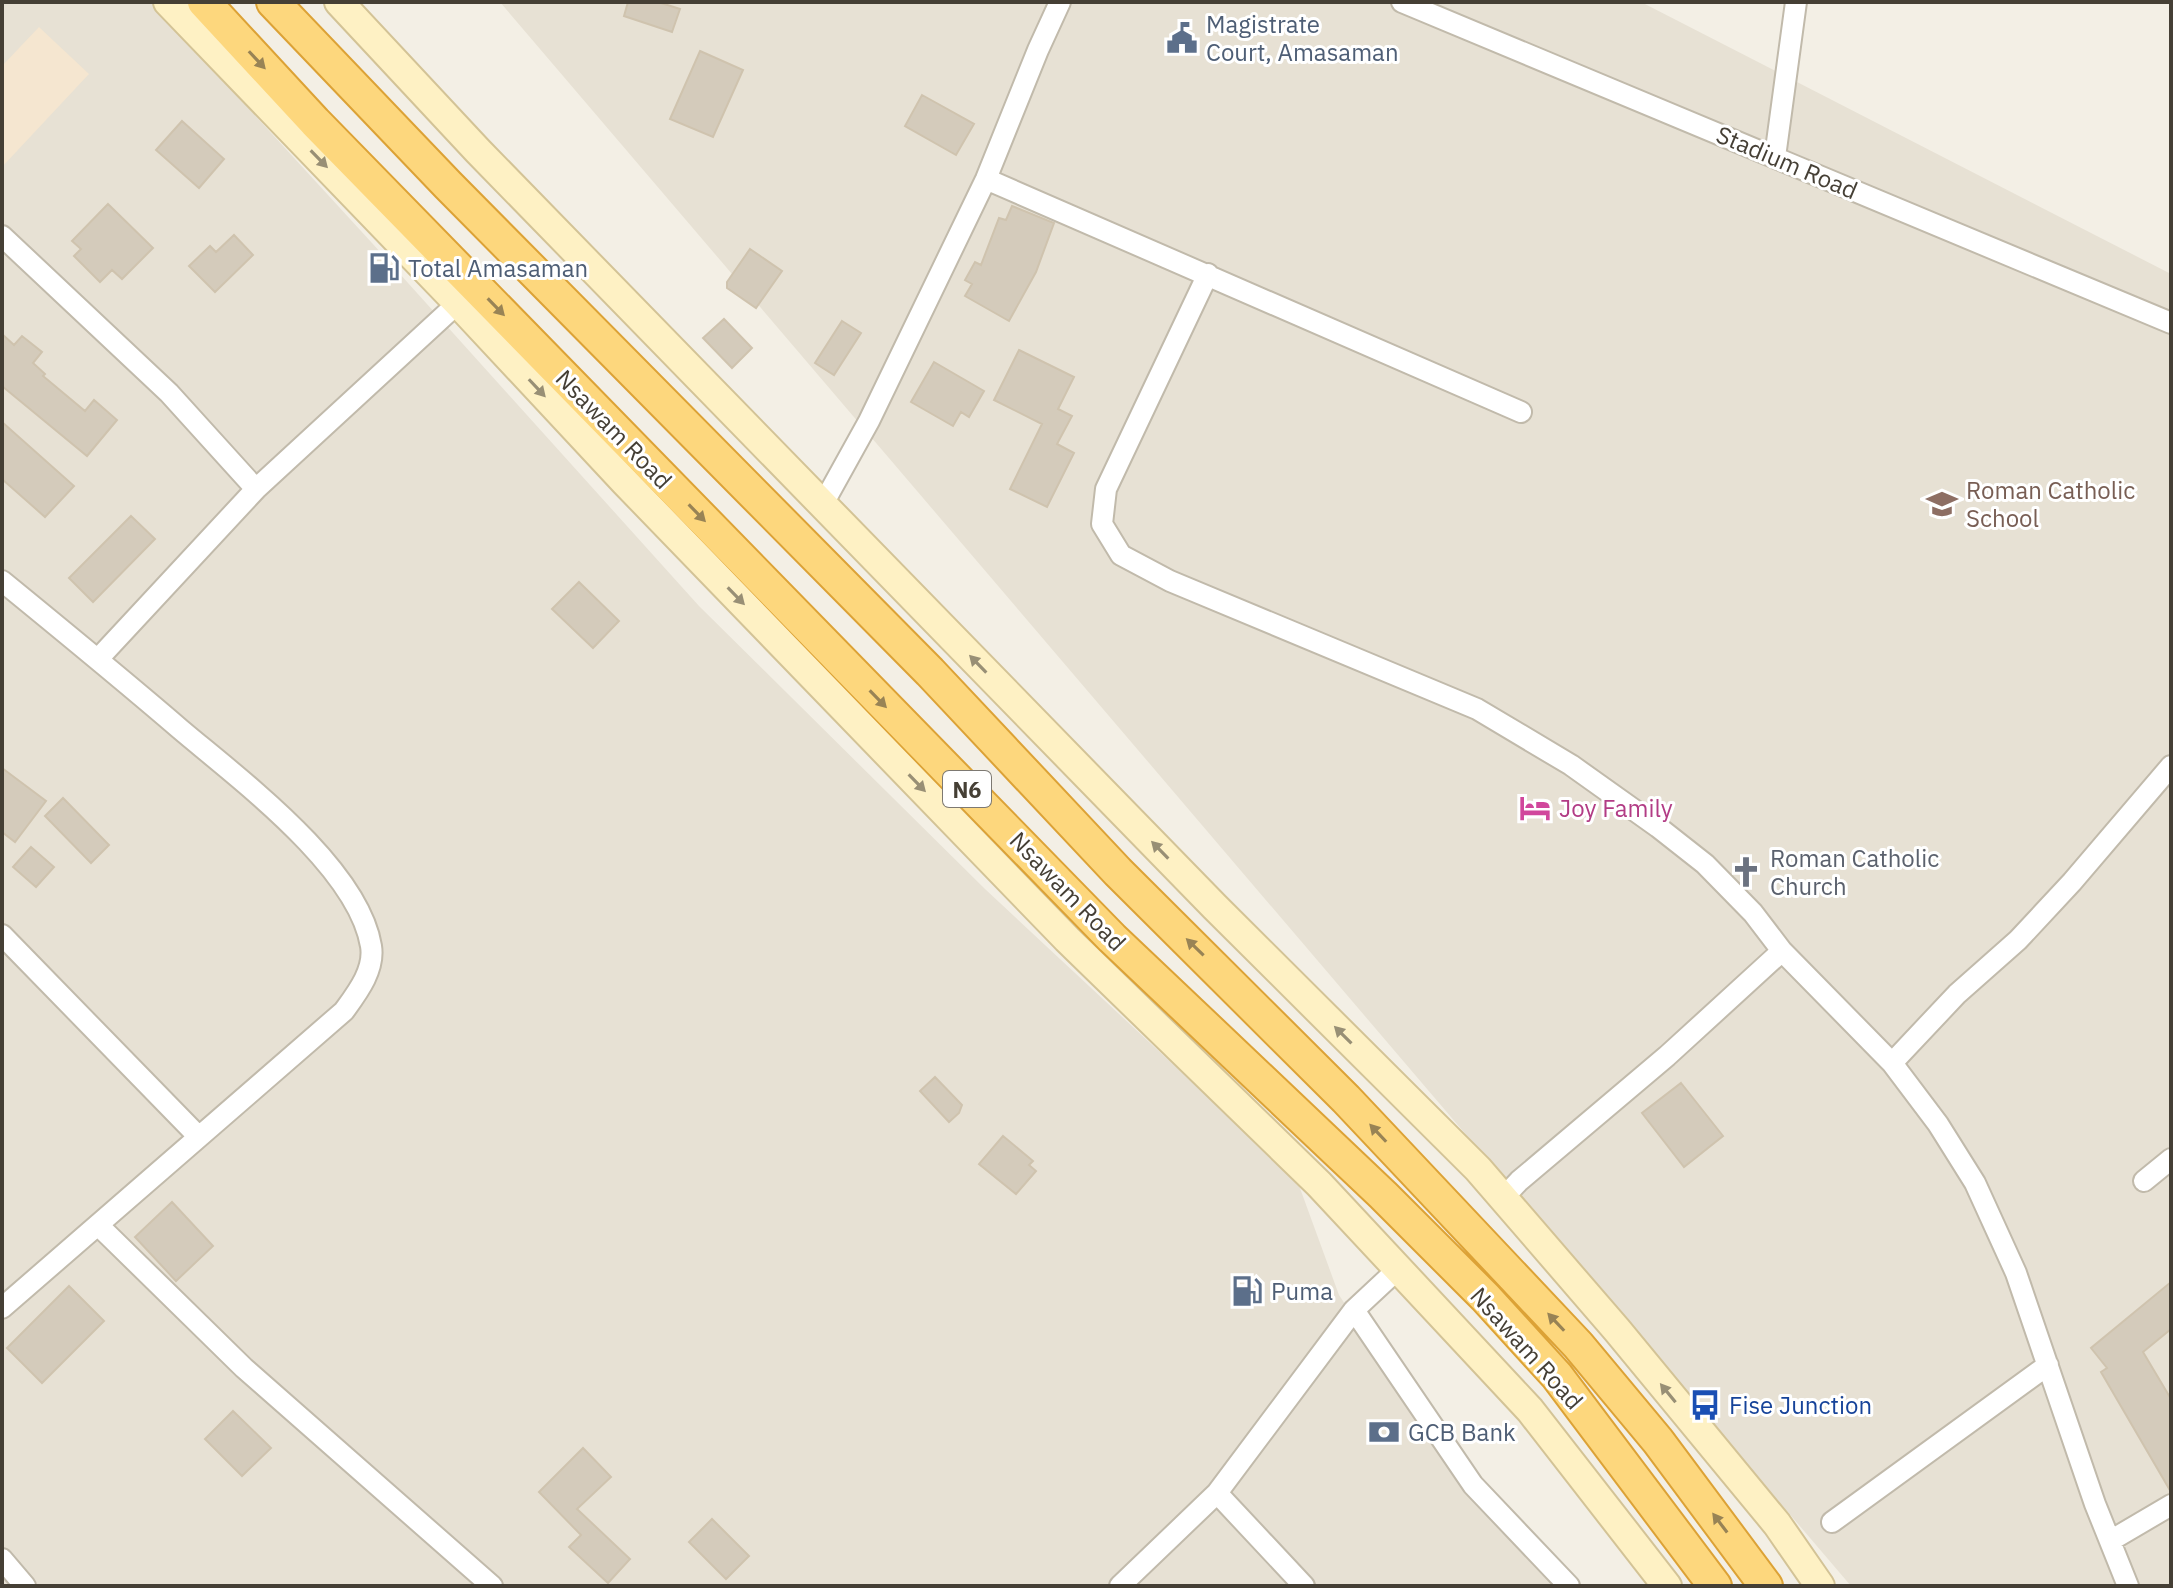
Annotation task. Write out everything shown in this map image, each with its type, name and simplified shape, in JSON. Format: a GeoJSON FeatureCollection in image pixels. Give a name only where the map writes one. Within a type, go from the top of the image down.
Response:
{"type":"FeatureCollection","features":[{"type":"Feature","properties":{"kind":"highway","name":"Nsawam Road"},"geometry":{"type":"LineString","coordinates":[[204,2],[326,134],[1112,938],[1383,1195],[1485,1297],[1557,1376],[1715,1586]]}},
{"type":"Feature","properties":{"kind":"highway","name":"Nsawam Road"},"geometry":{"type":"LineString","coordinates":[[273,2],[470,207],[930,672],[1118,872],[1356,1110],[1578,1345],[1658,1441],[1766,1586]]}},
{"type":"Feature","properties":{"kind":"main road"},"geometry":{"type":"LineString","coordinates":[[168,2],[1055,927],[1319,1184],[1530,1410],[1667,1586]]}},
{"type":"Feature","properties":{"kind":"main road"},"geometry":{"type":"LineString","coordinates":[[339,2],[478,151],[1215,907],[1478,1169],[1617,1330],[1777,1524],[1820,1586]]}},
{"type":"Feature","properties":{"kind":"street"},"geometry":{"type":"LineString","coordinates":[[823,504],[869,421],[986,179],[1060,2]]}},
{"type":"Feature","properties":{"kind":"street","name":"Stadium Road"},"geometry":{"type":"LineString","coordinates":[[1402,2],[2171,323]]}},
{"type":"Feature","properties":{"kind":"street"},"geometry":{"type":"LineString","coordinates":[[1775,157],[1796,2]]}},
{"type":"Feature","properties":{"kind":"street"},"geometry":{"type":"LineString","coordinates":[[986,179],[1521,412]]}},
{"type":"Feature","properties":{"kind":"street"},"geometry":{"type":"LineString","coordinates":[[2,236],[169,393],[256,489]]}},
{"type":"Feature","properties":{"kind":"street"},"geometry":{"type":"LineString","coordinates":[[1208,274],[1106,489],[1102,524],[1121,555],[1170,581],[1477,709],[1571,765],[1705,864],[1753,913],[1782,951],[1892,1063],[1938,1124],[1975,1183],[2016,1273],[2128,1586]]}},
{"type":"Feature","properties":{"kind":"street"},"geometry":{"type":"LineString","coordinates":[[98,659],[256,489],[458,303]]}},
{"type":"Feature","properties":{"kind":"street"},"geometry":{"type":"LineString","coordinates":[[2,581],[294,826],[334,872],[362,914],[372,948],[364,983],[344,1011],[2,1308]]}},
{"type":"Feature","properties":{"kind":"street"},"geometry":{"type":"LineString","coordinates":[[1892,1063],[1957,994],[2029,929],[2171,766]]}},
{"type":"Feature","properties":{"kind":"street"},"geometry":{"type":"LineString","coordinates":[[2,935],[198,1136]]}},
{"type":"Feature","properties":{"kind":"street"},"geometry":{"type":"LineString","coordinates":[[1503,1198],[1782,951]]}},
{"type":"Feature","properties":{"kind":"street"},"geometry":{"type":"LineString","coordinates":[[2144,1181],[2171,1159]]}},
{"type":"Feature","properties":{"kind":"street"},"geometry":{"type":"LineString","coordinates":[[98,1225],[244,1368],[492,1586]]}},
{"type":"Feature","properties":{"kind":"street"},"geometry":{"type":"LineString","coordinates":[[1120,1586],[1217,1493],[1354,1310],[1398,1269]]}},
{"type":"Feature","properties":{"kind":"street"},"geometry":{"type":"LineString","coordinates":[[1354,1310],[1473,1485],[1569,1586]]}},
{"type":"Feature","properties":{"kind":"street"},"geometry":{"type":"LineString","coordinates":[[1832,1522],[2048,1365]]}},
{"type":"Feature","properties":{"kind":"street"},"geometry":{"type":"LineString","coordinates":[[1217,1493],[1304,1586]]}},
{"type":"Feature","properties":{"kind":"street"},"geometry":{"type":"LineString","coordinates":[[2110,1541],[2171,1505]]}},
{"type":"Feature","properties":{"kind":"street"},"geometry":{"type":"LineString","coordinates":[[2,1559],[25,1586]]}},
{"type":"Feature","properties":{"kind":"shaded area"},"geometry":{"type":"Polygon","coordinates":[[[2,2],[151,2],[699,606],[985,889],[1297,1180],[1339,1295],[1471,1495],[1562,1586],[2,1586],[2,2]]]}},
{"type":"Feature","properties":{"kind":"shaded area"},"geometry":{"type":"Polygon","coordinates":[[[500,2],[1641,2],[2171,274],[2171,1586],[1851,1586],[500,2]]]}},
{"type":"Feature","properties":{"kind":"shaded area"},"geometry":{"type":"Polygon","coordinates":[[[39,27],[89,74],[2,167],[2,66],[39,27]]]}},
{"type":"Feature","properties":{"kind":"building"},"geometry":{"type":"Polygon","coordinates":[[[628,2],[658,2],[680,9],[672,32],[624,16],[628,2]]]}},
{"type":"Feature","properties":{"kind":"building"},"geometry":{"type":"Polygon","coordinates":[[[700,51],[743,70],[713,137],[670,119],[700,51]]]}},
{"type":"Feature","properties":{"kind":"building"},"geometry":{"type":"Polygon","coordinates":[[[922,95],[974,124],[956,155],[905,126],[922,95]]]}},
{"type":"Feature","properties":{"kind":"building"},"geometry":{"type":"Polygon","coordinates":[[[182,121],[224,159],[199,188],[156,150],[182,121]]]}},
{"type":"Feature","properties":{"kind":"building"},"geometry":{"type":"Polygon","coordinates":[[[108,204],[153,248],[122,279],[112,270],[100,282],[74,256],[81,249],[72,241],[108,204]]]}},
{"type":"Feature","properties":{"kind":"building"},"geometry":{"type":"Polygon","coordinates":[[[1012,206],[1054,223],[1036,272],[1009,321],[965,296],[972,284],[965,280],[975,262],[981,265],[999,218],[1006,220],[1012,206]]]}},
{"type":"Feature","properties":{"kind":"building"},"geometry":{"type":"Polygon","coordinates":[[[234,235],[253,255],[215,292],[189,266],[210,246],[216,252],[234,235]]]}},
{"type":"Feature","properties":{"kind":"building"},"geometry":{"type":"Polygon","coordinates":[[[750,249],[782,271],[756,308],[727,288],[727,282],[750,249]]]}},
{"type":"Feature","properties":{"kind":"building"},"geometry":{"type":"Polygon","coordinates":[[[724,319],[752,348],[732,368],[703,338],[724,319]]]}},
{"type":"Feature","properties":{"kind":"building"},"geometry":{"type":"Polygon","coordinates":[[[842,321],[861,333],[834,375],[815,363],[842,321]]]}},
{"type":"Feature","properties":{"kind":"building"},"geometry":{"type":"Polygon","coordinates":[[[2,334],[14,345],[22,336],[42,352],[33,363],[45,374],[43,376],[85,411],[94,400],[117,420],[87,456],[2,386],[2,334]]]}},
{"type":"Feature","properties":{"kind":"building"},"geometry":{"type":"Polygon","coordinates":[[[1019,350],[1074,377],[1058,409],[1072,416],[1057,444],[1074,453],[1047,507],[1010,489],[1042,424],[994,400],[1019,350]]]}},
{"type":"Feature","properties":{"kind":"building"},"geometry":{"type":"Polygon","coordinates":[[[934,362],[984,391],[969,417],[961,412],[953,426],[911,402],[934,362]]]}},
{"type":"Feature","properties":{"kind":"building"},"geometry":{"type":"Polygon","coordinates":[[[2,422],[74,486],[45,517],[2,479],[2,422]]]}},
{"type":"Feature","properties":{"kind":"building"},"geometry":{"type":"Polygon","coordinates":[[[131,516],[155,539],[93,602],[69,578],[131,516]]]}},
{"type":"Feature","properties":{"kind":"building"},"geometry":{"type":"Polygon","coordinates":[[[579,582],[619,621],[593,648],[552,609],[579,582]]]}},
{"type":"Feature","properties":{"kind":"building"},"geometry":{"type":"Polygon","coordinates":[[[2,768],[46,801],[15,842],[2,832],[2,768]]]}},
{"type":"Feature","properties":{"kind":"building"},"geometry":{"type":"Polygon","coordinates":[[[63,798],[109,845],[91,863],[45,816],[63,798]]]}},
{"type":"Feature","properties":{"kind":"building"},"geometry":{"type":"Polygon","coordinates":[[[31,847],[54,867],[36,887],[13,867],[31,847]]]}},
{"type":"Feature","properties":{"kind":"building"},"geometry":{"type":"Polygon","coordinates":[[[935,1077],[962,1105],[959,1113],[949,1122],[920,1091],[935,1077]]]}},
{"type":"Feature","properties":{"kind":"building"},"geometry":{"type":"Polygon","coordinates":[[[1681,1083],[1723,1136],[1684,1167],[1642,1113],[1681,1083]]]}},
{"type":"Feature","properties":{"kind":"building"},"geometry":{"type":"Polygon","coordinates":[[[1003,1136],[1033,1161],[1029,1165],[1036,1171],[1016,1194],[979,1164],[1003,1136]]]}},
{"type":"Feature","properties":{"kind":"building"},"geometry":{"type":"Polygon","coordinates":[[[172,1202],[213,1246],[176,1281],[135,1237],[172,1202]]]}},
{"type":"Feature","properties":{"kind":"building"},"geometry":{"type":"Polygon","coordinates":[[[2171,1282],[2171,1329],[2143,1352],[2171,1399],[2171,1492],[2101,1372],[2107,1368],[2091,1348],[2171,1282]]]}},
{"type":"Feature","properties":{"kind":"building"},"geometry":{"type":"Polygon","coordinates":[[[69,1286],[104,1321],[42,1383],[7,1348],[69,1286]]]}},
{"type":"Feature","properties":{"kind":"building"},"geometry":{"type":"Polygon","coordinates":[[[233,1411],[271,1448],[242,1476],[205,1439],[233,1411]]]}},
{"type":"Feature","properties":{"kind":"building"},"geometry":{"type":"Polygon","coordinates":[[[583,1448],[611,1477],[577,1509],[630,1559],[608,1583],[569,1547],[581,1535],[539,1492],[583,1448]]]}},
{"type":"Feature","properties":{"kind":"building"},"geometry":{"type":"Polygon","coordinates":[[[712,1519],[749,1556],[726,1579],[689,1542],[712,1519]]]}},
{"type":"Feature","properties":{"kind":"place","name":"Magistrate Court, Amasaman"},"geometry":{"type":"Point","coordinates":[1182,38]}},
{"type":"Feature","properties":{"kind":"place","name":"Total Amasaman"},"geometry":{"type":"Point","coordinates":[384,268]}},
{"type":"Feature","properties":{"kind":"place","name":"Roman Catholic School"},"geometry":{"type":"Point","coordinates":[1942,504]}},
{"type":"Feature","properties":{"kind":"place","name":"Joy Family"},"geometry":{"type":"Point","coordinates":[1535,808]}},
{"type":"Feature","properties":{"kind":"place","name":"Roman Catholic Church"},"geometry":{"type":"Point","coordinates":[1746,872]}},
{"type":"Feature","properties":{"kind":"place","name":"Puma"},"geometry":{"type":"Point","coordinates":[1247,1291]}},
{"type":"Feature","properties":{"kind":"place","name":"Fise Junction"},"geometry":{"type":"Point","coordinates":[1705,1405]}},
{"type":"Feature","properties":{"kind":"place","name":"GCB Bank"},"geometry":{"type":"Point","coordinates":[1384,1432]}}]}
